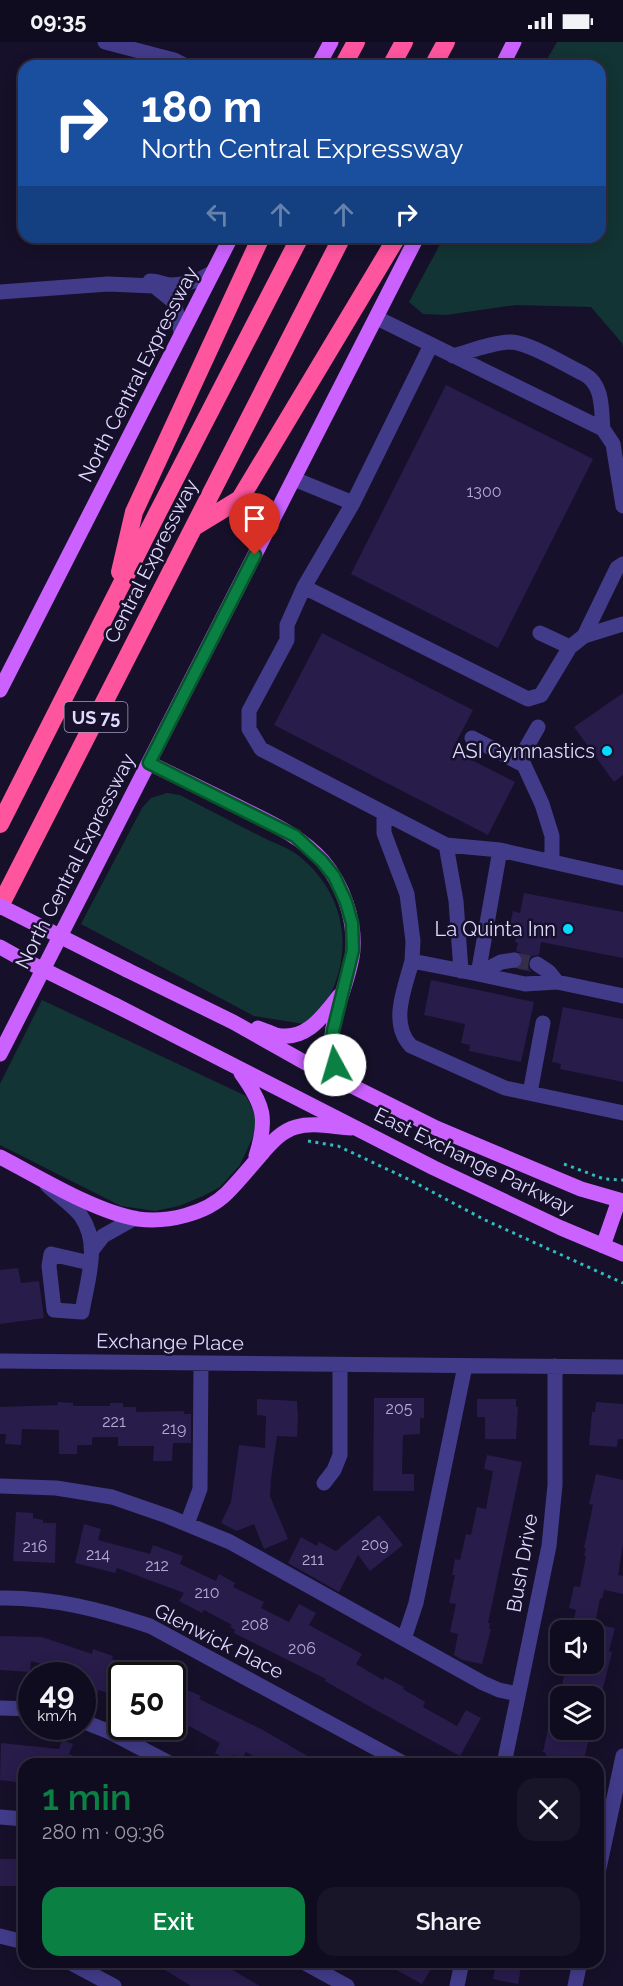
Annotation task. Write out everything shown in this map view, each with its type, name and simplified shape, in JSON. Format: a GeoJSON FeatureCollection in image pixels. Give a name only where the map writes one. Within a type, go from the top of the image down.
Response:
{"type":"FeatureCollection","features":[{"type":"Feature","properties":{"kind":"highway"},"geometry":{"type":"LineString","coordinates":[[346,60],[356,42]]}},
{"type":"Feature","properties":{"kind":"highway"},"geometry":{"type":"LineString","coordinates":[[394,60],[404,42]]}},
{"type":"Feature","properties":{"kind":"highway"},"geometry":{"type":"LineString","coordinates":[[436,60],[446,42]]}},
{"type":"Feature","properties":{"kind":"highway"},"geometry":{"type":"LineString","coordinates":[[113,601],[134,512],[258,243]]}},
{"type":"Feature","properties":{"kind":"highway","name":"Central Expressway"},"geometry":{"type":"LineString","coordinates":[[0,824],[297,243]]}},
{"type":"Feature","properties":{"kind":"highway","name":"Central Expressway"},"geometry":{"type":"LineString","coordinates":[[0,906],[339,243]]}},
{"type":"Feature","properties":{"kind":"highway"},"geometry":{"type":"LineString","coordinates":[[193,528],[240,499],[393,243]]}},
{"type":"Feature","properties":{"kind":"main road"},"geometry":{"type":"LineString","coordinates":[[322,60],[332,42]]}},
{"type":"Feature","properties":{"kind":"main road"},"geometry":{"type":"LineString","coordinates":[[505,60],[514,42]]}},
{"type":"Feature","properties":{"kind":"main road","name":"North Central Expressway"},"geometry":{"type":"LineString","coordinates":[[0,690],[228,243]]}},
{"type":"Feature","properties":{"kind":"main road","name":"North Central Expressway"},"geometry":{"type":"LineString","coordinates":[[0,1054],[414,243]]}},
{"type":"Feature","properties":{"kind":"main road"},"geometry":{"type":"LineString","coordinates":[[149,763],[295,836],[322,861],[334,876],[346,902],[352,923],[353,950],[333,1031],[331,1050],[335,1065],[344,1076],[375,1098]]}},
{"type":"Feature","properties":{"kind":"main road","name":"East Exchange Parkway"},"geometry":{"type":"LineString","coordinates":[[0,906],[233,1022],[304,1062],[436,1128],[581,1189],[622,1196]]}},
{"type":"Feature","properties":{"kind":"main road","name":"East Exchange Parkway"},"geometry":{"type":"LineString","coordinates":[[0,947],[434,1168],[623,1254]]}},
{"type":"Feature","properties":{"kind":"main road"},"geometry":{"type":"LineString","coordinates":[[233,1022],[279,1035],[296,1035],[308,1030],[318,1022],[344,988]]}},
{"type":"Feature","properties":{"kind":"main road"},"geometry":{"type":"LineString","coordinates":[[239,1070],[257,1097],[263,1119],[263,1131],[254,1162]]}},
{"type":"Feature","properties":{"kind":"main road"},"geometry":{"type":"LineString","coordinates":[[0,1157],[102,1209],[135,1218],[165,1219],[192,1213],[212,1204],[227,1193],[272,1141],[283,1132],[295,1127],[311,1125],[358,1128]]}},
{"type":"Feature","properties":{"kind":"main road"},"geometry":{"type":"LineString","coordinates":[[603,1246],[622,1196]]}},
{"type":"Feature","properties":{"kind":"street"},"geometry":{"type":"LineString","coordinates":[[105,42],[174,60]]}},
{"type":"Feature","properties":{"kind":"street"},"geometry":{"type":"LineString","coordinates":[[0,292],[152,281],[168,285],[183,284],[203,278],[213,272]]}},
{"type":"Feature","properties":{"kind":"street"},"geometry":{"type":"LineString","coordinates":[[108,284],[154,286],[174,302],[181,332]]}},
{"type":"Feature","properties":{"kind":"street"},"geometry":{"type":"LineString","coordinates":[[377,318],[603,429]]}},
{"type":"Feature","properties":{"kind":"street"},"geometry":{"type":"LineString","coordinates":[[453,356],[514,342],[592,378],[600,394],[603,429],[613,444],[623,506]]}},
{"type":"Feature","properties":{"kind":"street"},"geometry":{"type":"LineString","coordinates":[[431,345],[352,503],[304,587],[288,625],[287,640],[249,711],[249,729],[261,749],[446,845],[501,850],[623,878]]}},
{"type":"Feature","properties":{"kind":"street"},"geometry":{"type":"LineString","coordinates":[[294,479],[352,503]]}},
{"type":"Feature","properties":{"kind":"street"},"geometry":{"type":"LineString","coordinates":[[584,636],[617,568],[623,564]]}},
{"type":"Feature","properties":{"kind":"street"},"geometry":{"type":"LineString","coordinates":[[304,587],[528,699],[541,695],[570,647],[584,636],[623,624]]}},
{"type":"Feature","properties":{"kind":"street"},"geometry":{"type":"LineString","coordinates":[[540,633],[570,647]]}},
{"type":"Feature","properties":{"kind":"street"},"geometry":{"type":"LineString","coordinates":[[518,762],[538,727]]}},
{"type":"Feature","properties":{"kind":"street"},"geometry":{"type":"LineString","coordinates":[[472,738],[524,765],[542,804],[552,836],[552,862]]}},
{"type":"Feature","properties":{"kind":"street"},"geometry":{"type":"LineString","coordinates":[[384,814],[384,833],[407,894],[413,941],[412,961],[399,1012],[404,1039],[411,1046],[495,1083],[623,1113]]}},
{"type":"Feature","properties":{"kind":"street"},"geometry":{"type":"LineString","coordinates":[[446,845],[456,901],[460,971]]}},
{"type":"Feature","properties":{"kind":"street"},"geometry":{"type":"LineString","coordinates":[[478,974],[501,850]]}},
{"type":"Feature","properties":{"kind":"street"},"geometry":{"type":"LineString","coordinates":[[478,974],[501,962],[514,960]]}},
{"type":"Feature","properties":{"kind":"street"},"geometry":{"type":"LineString","coordinates":[[412,961],[525,984],[556,982],[623,996]]}},
{"type":"Feature","properties":{"kind":"street"},"geometry":{"type":"LineString","coordinates":[[537,964],[549,972],[556,982]]}},
{"type":"Feature","properties":{"kind":"street"},"geometry":{"type":"LineString","coordinates":[[530,1093],[543,1023]]}},
{"type":"Feature","properties":{"kind":"street"},"geometry":{"type":"LineString","coordinates":[[37,1177],[81,1216],[91,1237],[91,1256],[103,1236],[135,1218]]}},
{"type":"Feature","properties":{"kind":"street","name":"Exchange Place"},"geometry":{"type":"LineString","coordinates":[[0,1361],[623,1367]]}},
{"type":"Feature","properties":{"kind":"street"},"geometry":{"type":"LineString","coordinates":[[187,1524],[200,1489],[201,1363]]}},
{"type":"Feature","properties":{"kind":"street"},"geometry":{"type":"LineString","coordinates":[[324,1483],[334,1470],[340,1455],[340,1365]]}},
{"type":"Feature","properties":{"kind":"street"},"geometry":{"type":"LineString","coordinates":[[404,1639],[416,1604],[465,1366]]}},
{"type":"Feature","properties":{"kind":"street","name":"Bush Drive"},"geometry":{"type":"LineString","coordinates":[[505,1758],[545,1566],[552,1515],[555,1485],[555,1366]]}},
{"type":"Feature","properties":{"kind":"street"},"geometry":{"type":"LineString","coordinates":[[0,1486],[56,1488],[112,1497],[187,1524],[230,1542],[483,1683],[499,1690],[518,1694]]}},
{"type":"Feature","properties":{"kind":"street","name":"Glenwick Place"},"geometry":{"type":"LineString","coordinates":[[0,1598],[43,1599],[72,1604],[150,1626],[394,1758]]}},
{"type":"Feature","properties":{"kind":"street"},"geometry":{"type":"LineString","coordinates":[[0,1708],[18,1709]]}},
{"type":"Feature","properties":{"kind":"street"},"geometry":{"type":"LineString","coordinates":[[96,1726],[160,1758]]}},
{"type":"Feature","properties":{"kind":"street"},"geometry":{"type":"LineString","coordinates":[[604,1845],[623,1756]]}},
{"type":"Feature","properties":{"kind":"street"},"geometry":{"type":"LineString","coordinates":[[0,1817],[18,1818]]}},
{"type":"Feature","properties":{"kind":"street"},"geometry":{"type":"LineString","coordinates":[[0,1936],[18,1940]]}},
{"type":"Feature","properties":{"kind":"street"},"geometry":{"type":"LineString","coordinates":[[80,1968],[114,1986]]}},
{"type":"Feature","properties":{"kind":"street"},"geometry":{"type":"LineString","coordinates":[[314,1968],[347,1986]]}},
{"type":"Feature","properties":{"kind":"street"},"geometry":{"type":"LineString","coordinates":[[457,1986],[461,1968]]}},
{"type":"Feature","properties":{"kind":"street"},"geometry":{"type":"LineString","coordinates":[[575,1986],[579,1968]]}},
{"type":"Feature","properties":{"kind":"path"},"geometry":{"type":"LineString","coordinates":[[301,1140],[338,1146],[410,1180],[485,1220],[623,1283]]}},
{"type":"Feature","properties":{"kind":"path"},"geometry":{"type":"LineString","coordinates":[[563,1164],[604,1179],[623,1180]]}},
{"type":"Feature","properties":{"kind":"green space"},"geometry":{"type":"Polygon","coordinates":[[[557,42],[623,42],[623,347],[591,307],[516,305],[446,315],[423,314],[409,302],[441,243],[606,243],[606,60],[546,60],[557,42]]]}},
{"type":"Feature","properties":{"kind":"green space"},"geometry":{"type":"Polygon","coordinates":[[[167,793],[180,795],[291,850],[315,871],[327,887],[341,923],[343,942],[341,962],[336,982],[327,1001],[304,1024],[254,1016],[81,924],[142,808],[151,798],[167,793]]]}},
{"type":"Feature","properties":{"kind":"green space"},"geometry":{"type":"Polygon","coordinates":[[[42,1000],[246,1096],[256,1116],[258,1126],[240,1165],[220,1187],[179,1206],[155,1211],[121,1206],[0,1145],[0,1084],[42,1000]]]}},
{"type":"Feature","properties":{"kind":"building"},"geometry":{"type":"Polygon","coordinates":[[[446,385],[593,459],[498,648],[351,574],[446,385]]]}},
{"type":"Feature","properties":{"kind":"building"},"geometry":{"type":"Polygon","coordinates":[[[322,633],[473,710],[452,750],[515,782],[488,835],[274,725],[322,633]]]}},
{"type":"Feature","properties":{"kind":"building","name":"ASI Gymnastics"},"geometry":{"type":"Polygon","coordinates":[[[623,693],[623,775],[614,782],[574,727],[623,693]]]}},
{"type":"Feature","properties":{"kind":"building","name":"La Quinta Inn"},"geometry":{"type":"Polygon","coordinates":[[[524,893],[623,912],[623,958],[541,942],[539,955],[532,956],[527,963],[531,972],[517,969],[523,964],[523,958],[521,953],[516,951],[517,930],[509,929],[513,911],[520,913],[524,893]]]}},
{"type":"Feature","properties":{"kind":"building"},"geometry":{"type":"Polygon","coordinates":[[[431,980],[534,1002],[521,1062],[469,1051],[470,1045],[461,1043],[465,1024],[424,1015],[431,980]]]}},
{"type":"Feature","properties":{"kind":"building"},"geometry":{"type":"Polygon","coordinates":[[[563,1007],[623,1019],[623,1082],[560,1069],[561,1064],[552,1062],[563,1007]]]}},
{"type":"Feature","properties":{"kind":"building"},"geometry":{"type":"Polygon","coordinates":[[[18,1268],[21,1283],[39,1281],[44,1318],[0,1324],[0,1270],[18,1268]]]}},
{"type":"Feature","properties":{"kind":"building"},"geometry":{"type":"Polygon","coordinates":[[[374,1398],[424,1398],[424,1418],[420,1418],[420,1434],[403,1435],[402,1474],[414,1474],[414,1491],[373,1491],[374,1398]]]}},
{"type":"Feature","properties":{"kind":"building"},"geometry":{"type":"Polygon","coordinates":[[[257,1399],[297,1401],[298,1417],[297,1437],[277,1436],[271,1479],[270,1496],[288,1539],[264,1549],[254,1524],[237,1531],[221,1523],[231,1502],[239,1445],[265,1448],[266,1416],[257,1415],[257,1399]]]}},
{"type":"Feature","properties":{"kind":"building"},"geometry":{"type":"Polygon","coordinates":[[[477,1399],[516,1399],[516,1407],[518,1407],[516,1439],[485,1439],[485,1417],[477,1417],[477,1399]]]}},
{"type":"Feature","properties":{"kind":"building"},"geometry":{"type":"Polygon","coordinates":[[[58,1402],[73,1403],[73,1406],[110,1406],[110,1403],[123,1403],[123,1407],[136,1407],[136,1412],[184,1411],[184,1414],[191,1414],[191,1443],[173,1443],[172,1461],[153,1461],[154,1446],[118,1446],[118,1437],[94,1437],[92,1445],[77,1445],[77,1454],[59,1454],[59,1430],[22,1429],[21,1445],[5,1444],[6,1434],[0,1434],[0,1407],[58,1405],[58,1402]]]}},
{"type":"Feature","properties":{"kind":"building"},"geometry":{"type":"Polygon","coordinates":[[[596,1402],[623,1404],[623,1439],[618,1439],[617,1447],[589,1445],[592,1412],[595,1412],[596,1402]]]}},
{"type":"Feature","properties":{"kind":"building"},"geometry":{"type":"Polygon","coordinates":[[[487,1455],[522,1462],[488,1623],[491,1629],[482,1664],[462,1660],[454,1655],[458,1634],[450,1632],[456,1604],[449,1603],[455,1575],[452,1575],[455,1559],[460,1560],[466,1534],[471,1535],[477,1507],[486,1509],[493,1471],[484,1469],[487,1455]]]}},
{"type":"Feature","properties":{"kind":"building"},"geometry":{"type":"Polygon","coordinates":[[[596,1474],[623,1480],[623,1544],[618,1575],[623,1576],[623,1594],[604,1590],[596,1620],[574,1620],[576,1610],[569,1608],[574,1586],[580,1587],[586,1556],[584,1556],[586,1548],[584,1548],[593,1505],[589,1504],[596,1474]]]}},
{"type":"Feature","properties":{"kind":"building"},"geometry":{"type":"Polygon","coordinates":[[[16,1512],[33,1513],[33,1518],[43,1520],[43,1523],[56,1523],[55,1563],[13,1561],[16,1512]]]}},
{"type":"Feature","properties":{"kind":"building"},"geometry":{"type":"Polygon","coordinates":[[[379,1515],[403,1545],[370,1571],[358,1555],[339,1592],[288,1563],[301,1537],[317,1546],[319,1542],[336,1551],[379,1515]]]}},
{"type":"Feature","properties":{"kind":"building"},"geometry":{"type":"Polygon","coordinates":[[[84,1524],[101,1529],[98,1540],[150,1554],[153,1545],[183,1556],[180,1564],[216,1581],[219,1574],[235,1583],[233,1587],[264,1602],[261,1608],[289,1622],[299,1604],[316,1613],[309,1625],[362,1654],[356,1664],[383,1680],[385,1677],[404,1687],[403,1689],[425,1702],[423,1707],[457,1726],[466,1710],[481,1718],[460,1756],[325,1681],[326,1679],[234,1633],[235,1630],[230,1627],[232,1625],[204,1610],[202,1613],[179,1601],[184,1593],[117,1568],[115,1573],[75,1563],[84,1524]]]}},
{"type":"Feature","properties":{"kind":"building"},"geometry":{"type":"Polygon","coordinates":[[[604,1626],[615,1628],[604,1686],[562,1686],[565,1674],[604,1674],[604,1626]]]}},
{"type":"Feature","properties":{"kind":"building"},"geometry":{"type":"Polygon","coordinates":[[[0,1636],[42,1637],[92,1654],[93,1649],[113,1656],[112,1659],[118,1661],[108,1662],[108,1693],[99,1690],[96,1698],[96,1662],[18,1662],[18,1671],[0,1670],[0,1636]]]}},
{"type":"Feature","properties":{"kind":"building"},"geometry":{"type":"Polygon","coordinates":[[[186,1689],[201,1696],[199,1699],[263,1730],[311,1758],[256,1758],[246,1752],[243,1758],[234,1755],[232,1758],[223,1758],[215,1753],[220,1743],[189,1726],[186,1732],[186,1689]]]}},
{"type":"Feature","properties":{"kind":"building"},"geometry":{"type":"Polygon","coordinates":[[[548,1729],[550,1729],[550,1740],[588,1740],[584,1758],[545,1758],[546,1753],[543,1752],[548,1729]]]}},
{"type":"Feature","properties":{"kind":"building"},"geometry":{"type":"Polygon","coordinates":[[[62,1740],[73,1744],[69,1754],[79,1758],[18,1758],[18,1782],[0,1780],[1,1743],[59,1749],[62,1740]]]}},
{"type":"Feature","properties":{"kind":"building"},"geometry":{"type":"Polygon","coordinates":[[[0,1859],[18,1859],[18,1886],[0,1886],[0,1859]]]}},
{"type":"Feature","properties":{"kind":"building"},"geometry":{"type":"Polygon","coordinates":[[[162,1968],[229,1968],[260,1986],[191,1986],[162,1968]]]}},
{"type":"Feature","properties":{"kind":"building"},"geometry":{"type":"Polygon","coordinates":[[[393,1968],[431,1968],[422,1984],[393,1968]]]}},
{"type":"Feature","properties":{"kind":"building"},"geometry":{"type":"Polygon","coordinates":[[[495,1968],[521,1968],[518,1984],[493,1979],[495,1968]]]}},
{"type":"Feature","properties":{"kind":"tunnel"},"geometry":{"type":"LineString","coordinates":[[514,960],[537,964]]}},
{"type":"Feature","properties":{"kind":"place","name":"ASI Gymnastics"},"geometry":{"type":"Point","coordinates":[607,751]}},
{"type":"Feature","properties":{"kind":"place","name":"La Quinta Inn"},"geometry":{"type":"Point","coordinates":[568,929]}},
{"type":"Feature","properties":{"kind":"route"},"geometry":{"type":"LineString","coordinates":[[255,555],[149,763],[295,836],[310,848],[334,876],[346,902],[352,923],[353,950],[333,1031],[331,1050],[335,1065]]}}]}
